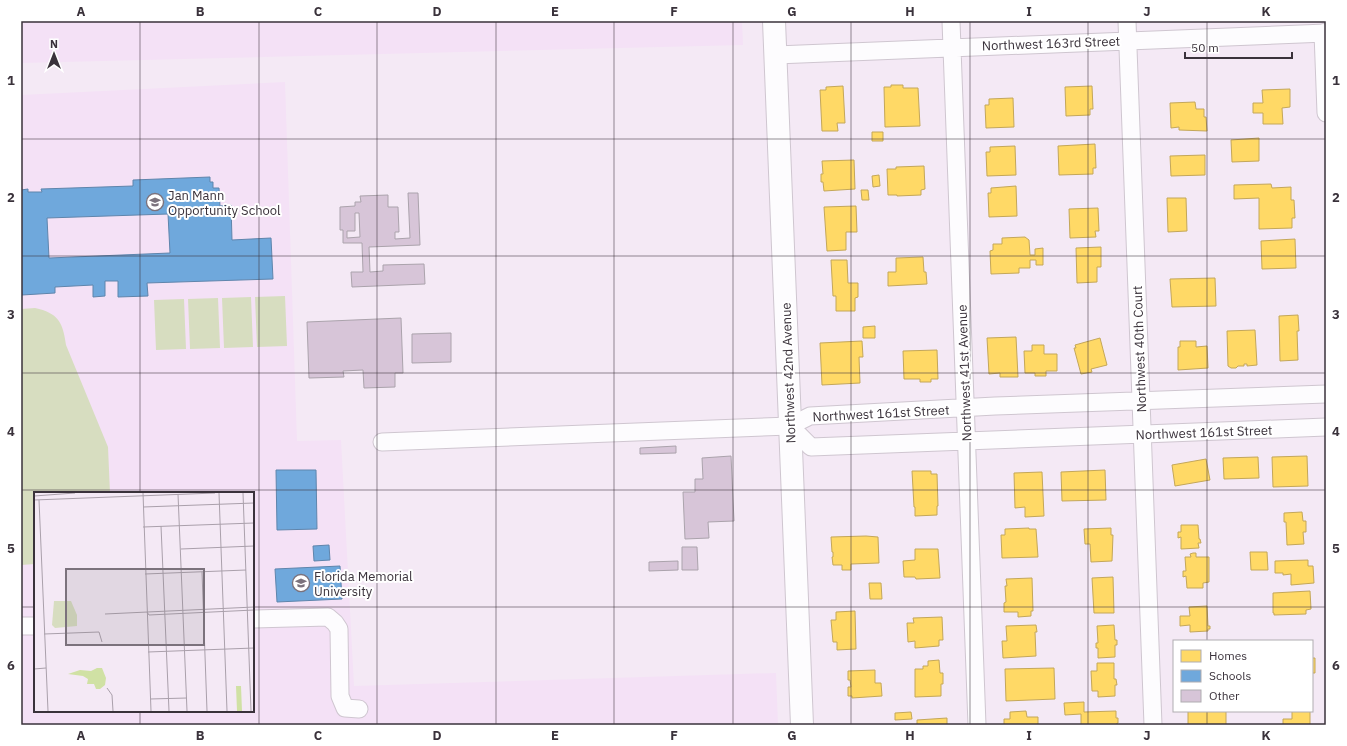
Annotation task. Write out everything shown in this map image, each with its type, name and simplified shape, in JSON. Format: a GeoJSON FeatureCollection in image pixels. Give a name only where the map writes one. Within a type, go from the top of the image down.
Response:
{"type":"FeatureCollection","features":[{"type":"Feature","properties":{"kind":"street","name":"Northwest 42nd Avenue"},"geometry":{"type":"LineString","coordinates":[[774,21],[802,725]]}},
{"type":"Feature","properties":{"kind":"street","name":"Northwest 41st Avenue"},"geometry":{"type":"LineString","coordinates":[[952,21],[977,725]]}},
{"type":"Feature","properties":{"kind":"street","name":"Northwest 40th Court"},"geometry":{"type":"LineString","coordinates":[[1127,21],[1153,725]]}},
{"type":"Feature","properties":{"kind":"street","name":"Northwest 163rd Street"},"geometry":{"type":"LineString","coordinates":[[776,54],[1324,33]]}},
{"type":"Feature","properties":{"kind":"street"},"geometry":{"type":"LineString","coordinates":[[1324,33],[1326,113]]}},
{"type":"Feature","properties":{"kind":"street","name":"Northwest 161st Street"},"geometry":{"type":"LineString","coordinates":[[1326,394],[810,416],[790,426],[812,447],[1326,427]]}},
{"type":"Feature","properties":{"kind":"street"},"geometry":{"type":"LineString","coordinates":[[382,442],[790,426]]}},
{"type":"Feature","properties":{"kind":"street"},"geometry":{"type":"LineString","coordinates":[[254,619],[328,617],[335,623],[339,629],[340,696],[345,708],[359,709]]}},
{"type":"Feature","properties":{"kind":"street"},"geometry":{"type":"LineString","coordinates":[[21,626],[34,626]]}},
{"type":"Feature","properties":{"kind":"shaded area"},"geometry":{"type":"Polygon","coordinates":[[[21,21],[742,21],[743,45],[21,63],[21,21]]]}},
{"type":"Feature","properties":{"kind":"shaded area"},"geometry":{"type":"Polygon","coordinates":[[[285,82],[297,441],[341,440],[354,686],[776,673],[778,725],[21,725],[21,95],[285,82]]]}},
{"type":"Feature","properties":{"kind":"green space"},"geometry":{"type":"Polygon","coordinates":[[[285,296],[287,346],[257,347],[255,297],[285,296]]]}},
{"type":"Feature","properties":{"kind":"green space"},"geometry":{"type":"Polygon","coordinates":[[[251,297],[253,347],[224,348],[222,298],[251,297]]]}},
{"type":"Feature","properties":{"kind":"green space"},"geometry":{"type":"Polygon","coordinates":[[[218,298],[220,348],[190,349],[188,299],[218,298]]]}},
{"type":"Feature","properties":{"kind":"green space"},"geometry":{"type":"Polygon","coordinates":[[[184,299],[186,349],[156,350],[154,300],[184,299]]]}},
{"type":"Feature","properties":{"kind":"green space"},"geometry":{"type":"Polygon","coordinates":[[[35,308],[43,310],[54,316],[61,325],[66,345],[108,447],[110,492],[34,492],[34,564],[21,565],[21,309],[35,308]]]}},
{"type":"Feature","properties":{"kind":"building: Homes"},"geometry":{"type":"Polygon","coordinates":[[[891,85],[903,85],[903,88],[918,88],[920,126],[885,127],[884,87],[891,87],[891,85]]]}},
{"type":"Feature","properties":{"kind":"building: Homes"},"geometry":{"type":"Polygon","coordinates":[[[843,86],[845,123],[837,123],[838,131],[822,131],[820,90],[826,90],[826,87],[843,86]]]}},
{"type":"Feature","properties":{"kind":"building: Homes"},"geometry":{"type":"Polygon","coordinates":[[[1092,86],[1093,109],[1090,109],[1090,115],[1066,116],[1065,87],[1092,86]]]}},
{"type":"Feature","properties":{"kind":"building: Homes"},"geometry":{"type":"Polygon","coordinates":[[[1290,89],[1290,107],[1282,108],[1283,124],[1263,124],[1263,113],[1253,113],[1253,103],[1263,103],[1262,90],[1290,89]]]}},
{"type":"Feature","properties":{"kind":"building: Homes"},"geometry":{"type":"Polygon","coordinates":[[[1013,98],[1014,127],[986,128],[985,105],[989,105],[989,99],[1013,98]]]}},
{"type":"Feature","properties":{"kind":"building: Homes"},"geometry":{"type":"Polygon","coordinates":[[[1195,102],[1196,109],[1204,109],[1207,131],[1179,130],[1179,127],[1171,128],[1170,103],[1195,102]]]}},
{"type":"Feature","properties":{"kind":"building: Homes"},"geometry":{"type":"Polygon","coordinates":[[[872,132],[883,132],[883,141],[872,141],[872,132]]]}},
{"type":"Feature","properties":{"kind":"building: Homes"},"geometry":{"type":"Polygon","coordinates":[[[1259,138],[1259,161],[1232,162],[1231,140],[1259,138]]]}},
{"type":"Feature","properties":{"kind":"building: Homes"},"geometry":{"type":"Polygon","coordinates":[[[1095,144],[1096,168],[1093,168],[1093,174],[1059,175],[1058,146],[1095,144]]]}},
{"type":"Feature","properties":{"kind":"building: Homes"},"geometry":{"type":"Polygon","coordinates":[[[1015,146],[1016,175],[987,176],[986,152],[990,152],[990,147],[1015,146]]]}},
{"type":"Feature","properties":{"kind":"building: Homes"},"geometry":{"type":"Polygon","coordinates":[[[1205,155],[1205,175],[1171,176],[1170,156],[1205,155]]]}},
{"type":"Feature","properties":{"kind":"building: Homes"},"geometry":{"type":"Polygon","coordinates":[[[854,160],[855,189],[824,191],[823,182],[821,182],[821,174],[823,174],[822,161],[854,160]]]}},
{"type":"Feature","properties":{"kind":"building: Homes"},"geometry":{"type":"Polygon","coordinates":[[[924,166],[925,189],[921,190],[921,195],[888,195],[887,169],[896,169],[896,167],[924,166]]]}},
{"type":"Feature","properties":{"kind":"building: Homes"},"geometry":{"type":"Polygon","coordinates":[[[879,175],[880,186],[873,187],[872,176],[879,175]]]}},
{"type":"Feature","properties":{"kind":"building: Homes"},"geometry":{"type":"Polygon","coordinates":[[[1271,184],[1272,188],[1291,187],[1291,200],[1294,200],[1295,218],[1292,218],[1292,228],[1259,229],[1259,198],[1234,199],[1234,185],[1271,184]]]}},
{"type":"Feature","properties":{"kind":"building: Homes"},"geometry":{"type":"Polygon","coordinates":[[[1016,186],[1017,216],[989,217],[988,193],[991,193],[991,188],[1016,186]]]}},
{"type":"Feature","properties":{"kind":"building: Homes"},"geometry":{"type":"Polygon","coordinates":[[[861,190],[868,190],[869,200],[862,200],[861,190]]]}},
{"type":"Feature","properties":{"kind":"building: Homes"},"geometry":{"type":"Polygon","coordinates":[[[1167,198],[1186,198],[1187,231],[1168,232],[1167,198]]]}},
{"type":"Feature","properties":{"kind":"building: Homes"},"geometry":{"type":"Polygon","coordinates":[[[856,206],[857,232],[846,232],[846,250],[827,251],[824,207],[856,206]]]}},
{"type":"Feature","properties":{"kind":"building: Homes"},"geometry":{"type":"Polygon","coordinates":[[[1098,208],[1099,231],[1095,231],[1096,237],[1070,238],[1069,209],[1098,208]]]}},
{"type":"Feature","properties":{"kind":"building: Homes"},"geometry":{"type":"Polygon","coordinates":[[[1025,237],[1029,240],[1030,255],[1035,255],[1035,249],[1043,248],[1043,265],[1036,265],[1036,260],[1030,260],[1030,268],[1019,268],[1019,273],[991,274],[990,251],[993,250],[993,244],[1002,244],[1002,238],[1025,237]]]}},
{"type":"Feature","properties":{"kind":"building: Homes"},"geometry":{"type":"Polygon","coordinates":[[[1295,239],[1296,268],[1262,269],[1261,241],[1295,239]]]}},
{"type":"Feature","properties":{"kind":"building: Homes"},"geometry":{"type":"Polygon","coordinates":[[[1101,247],[1101,267],[1097,267],[1097,282],[1077,283],[1076,248],[1101,247]]]}},
{"type":"Feature","properties":{"kind":"building: Homes"},"geometry":{"type":"Polygon","coordinates":[[[923,257],[924,272],[926,272],[927,284],[888,286],[888,272],[896,272],[896,258],[923,257]]]}},
{"type":"Feature","properties":{"kind":"building: Homes"},"geometry":{"type":"Polygon","coordinates":[[[831,260],[847,260],[848,283],[858,283],[858,297],[855,298],[855,311],[836,311],[836,296],[833,296],[831,260]]]}},
{"type":"Feature","properties":{"kind":"building: Homes"},"geometry":{"type":"Polygon","coordinates":[[[1215,278],[1216,306],[1172,307],[1170,279],[1215,278]]]}},
{"type":"Feature","properties":{"kind":"building: Homes"},"geometry":{"type":"Polygon","coordinates":[[[1298,315],[1298,360],[1280,361],[1279,316],[1298,315]]]}},
{"type":"Feature","properties":{"kind":"building: Homes"},"geometry":{"type":"Polygon","coordinates":[[[875,326],[875,338],[863,338],[863,327],[875,326]]]}},
{"type":"Feature","properties":{"kind":"building: Homes"},"geometry":{"type":"Polygon","coordinates":[[[1255,330],[1257,365],[1247,366],[1247,364],[1244,364],[1244,366],[1238,366],[1236,368],[1231,368],[1228,366],[1227,331],[1255,330]]]}},
{"type":"Feature","properties":{"kind":"building: Homes"},"geometry":{"type":"Polygon","coordinates":[[[1016,337],[1018,377],[1000,377],[1000,373],[989,374],[987,338],[1016,337]]]}},
{"type":"Feature","properties":{"kind":"building: Homes"},"geometry":{"type":"Polygon","coordinates":[[[1100,338],[1107,365],[1091,369],[1092,372],[1081,374],[1074,348],[1076,348],[1075,345],[1100,338]]]}},
{"type":"Feature","properties":{"kind":"building: Homes"},"geometry":{"type":"Polygon","coordinates":[[[862,341],[863,357],[859,357],[860,383],[822,385],[820,343],[862,341]]]}},
{"type":"Feature","properties":{"kind":"building: Homes"},"geometry":{"type":"Polygon","coordinates":[[[1180,341],[1196,341],[1196,347],[1207,346],[1208,368],[1178,370],[1178,347],[1180,347],[1180,341]]]}},
{"type":"Feature","properties":{"kind":"building: Homes"},"geometry":{"type":"Polygon","coordinates":[[[1032,345],[1044,345],[1044,354],[1057,354],[1057,371],[1046,371],[1046,376],[1035,376],[1035,373],[1025,373],[1024,351],[1032,351],[1032,345]]]}},
{"type":"Feature","properties":{"kind":"building: Homes"},"geometry":{"type":"Polygon","coordinates":[[[937,350],[938,379],[931,379],[931,382],[920,382],[920,379],[904,379],[903,351],[937,350]]]}},
{"type":"Feature","properties":{"kind":"building: Homes"},"geometry":{"type":"Polygon","coordinates":[[[1307,456],[1308,486],[1273,487],[1272,457],[1307,456]]]}},
{"type":"Feature","properties":{"kind":"building: Homes"},"geometry":{"type":"Polygon","coordinates":[[[1258,457],[1259,478],[1224,479],[1223,458],[1258,457]]]}},
{"type":"Feature","properties":{"kind":"building: Homes"},"geometry":{"type":"Polygon","coordinates":[[[1206,459],[1210,480],[1175,486],[1172,465],[1206,459]]]}},
{"type":"Feature","properties":{"kind":"building: Homes"},"geometry":{"type":"Polygon","coordinates":[[[1105,470],[1106,500],[1062,501],[1061,472],[1105,470]]]}},
{"type":"Feature","properties":{"kind":"building: Homes"},"geometry":{"type":"Polygon","coordinates":[[[912,471],[931,471],[931,474],[937,474],[937,515],[915,516],[912,471]]]}},
{"type":"Feature","properties":{"kind":"building: Homes"},"geometry":{"type":"Polygon","coordinates":[[[1042,472],[1044,516],[1025,517],[1025,507],[1015,508],[1014,473],[1042,472]]]}},
{"type":"Feature","properties":{"kind":"building: Homes"},"geometry":{"type":"Polygon","coordinates":[[[1302,512],[1303,521],[1306,521],[1306,532],[1303,532],[1304,544],[1287,545],[1284,513],[1302,512]]]}},
{"type":"Feature","properties":{"kind":"building: Homes"},"geometry":{"type":"Polygon","coordinates":[[[1181,525],[1198,525],[1199,539],[1201,543],[1198,543],[1199,548],[1181,549],[1181,537],[1178,538],[1178,532],[1181,532],[1181,525]]]}},
{"type":"Feature","properties":{"kind":"building: Homes"},"geometry":{"type":"Polygon","coordinates":[[[1111,528],[1111,535],[1113,535],[1112,561],[1091,562],[1090,544],[1085,544],[1084,529],[1111,528]]]}},
{"type":"Feature","properties":{"kind":"building: Homes"},"geometry":{"type":"Polygon","coordinates":[[[1005,529],[1036,529],[1038,557],[1002,558],[1001,535],[1005,535],[1005,529]]]}},
{"type":"Feature","properties":{"kind":"building: Homes"},"geometry":{"type":"Polygon","coordinates":[[[831,537],[878,537],[879,563],[851,564],[851,570],[842,570],[842,565],[833,565],[831,537]]]}},
{"type":"Feature","properties":{"kind":"building: Homes"},"geometry":{"type":"Polygon","coordinates":[[[915,549],[938,549],[940,578],[916,579],[915,577],[904,577],[903,561],[915,560],[915,549]]]}},
{"type":"Feature","properties":{"kind":"building: Homes"},"geometry":{"type":"Polygon","coordinates":[[[1250,552],[1267,552],[1268,570],[1251,570],[1250,552]]]}},
{"type":"Feature","properties":{"kind":"building: Homes"},"geometry":{"type":"Polygon","coordinates":[[[1196,553],[1196,557],[1209,557],[1209,582],[1203,583],[1203,588],[1187,588],[1186,576],[1183,577],[1183,571],[1186,571],[1185,557],[1191,557],[1190,554],[1196,553]]]}},
{"type":"Feature","properties":{"kind":"building: Homes"},"geometry":{"type":"Polygon","coordinates":[[[1308,560],[1308,566],[1313,566],[1314,583],[1291,585],[1291,574],[1283,575],[1283,573],[1275,573],[1275,561],[1308,560]]]}},
{"type":"Feature","properties":{"kind":"building: Homes"},"geometry":{"type":"Polygon","coordinates":[[[1113,577],[1114,613],[1094,613],[1092,578],[1113,577]]]}},
{"type":"Feature","properties":{"kind":"building: Homes"},"geometry":{"type":"Polygon","coordinates":[[[1032,578],[1033,611],[1031,611],[1031,616],[1018,617],[1018,612],[1004,612],[1004,603],[1006,602],[1005,586],[1007,586],[1006,579],[1032,578]]]}},
{"type":"Feature","properties":{"kind":"building: Homes"},"geometry":{"type":"Polygon","coordinates":[[[869,583],[881,583],[882,599],[870,599],[869,583]]]}},
{"type":"Feature","properties":{"kind":"building: Homes"},"geometry":{"type":"Polygon","coordinates":[[[1310,591],[1311,609],[1306,610],[1306,614],[1274,615],[1273,593],[1310,591]]]}},
{"type":"Feature","properties":{"kind":"building: Homes"},"geometry":{"type":"Polygon","coordinates":[[[1207,606],[1208,626],[1210,626],[1208,631],[1190,632],[1190,625],[1180,626],[1180,616],[1190,616],[1189,607],[1207,606]]]}},
{"type":"Feature","properties":{"kind":"building: Homes"},"geometry":{"type":"Polygon","coordinates":[[[855,611],[856,649],[837,650],[837,642],[833,642],[831,620],[836,620],[836,612],[855,611]]]}},
{"type":"Feature","properties":{"kind":"building: Homes"},"geometry":{"type":"Polygon","coordinates":[[[942,617],[943,640],[939,640],[939,646],[915,648],[915,641],[908,642],[907,623],[914,623],[913,618],[942,617]]]}},
{"type":"Feature","properties":{"kind":"building: Homes"},"geometry":{"type":"Polygon","coordinates":[[[1036,625],[1036,656],[1003,658],[1002,641],[1007,641],[1006,626],[1036,625]]]}},
{"type":"Feature","properties":{"kind":"building: Homes"},"geometry":{"type":"Polygon","coordinates":[[[1114,625],[1115,640],[1117,640],[1117,645],[1115,645],[1115,657],[1098,658],[1098,648],[1096,648],[1096,643],[1098,643],[1097,626],[1114,625]]]}},
{"type":"Feature","properties":{"kind":"building: Homes"},"geometry":{"type":"Polygon","coordinates":[[[1313,658],[1315,658],[1315,673],[1313,673],[1313,658]]]}},
{"type":"Feature","properties":{"kind":"building: Homes"},"geometry":{"type":"Polygon","coordinates":[[[939,660],[940,673],[943,673],[941,696],[915,697],[915,669],[923,669],[923,666],[928,666],[928,661],[939,660]]]}},
{"type":"Feature","properties":{"kind":"building: Homes"},"geometry":{"type":"Polygon","coordinates":[[[1097,663],[1114,663],[1114,679],[1116,679],[1117,685],[1115,685],[1115,696],[1098,697],[1098,691],[1092,691],[1091,671],[1097,671],[1097,663]]]}},
{"type":"Feature","properties":{"kind":"building: Homes"},"geometry":{"type":"Polygon","coordinates":[[[1054,668],[1055,699],[1006,701],[1005,669],[1054,668]]]}},
{"type":"Feature","properties":{"kind":"building: Homes"},"geometry":{"type":"Polygon","coordinates":[[[875,670],[875,683],[881,683],[882,696],[852,698],[852,696],[848,696],[848,687],[851,687],[850,680],[848,680],[848,671],[875,670]]]}},
{"type":"Feature","properties":{"kind":"building: Homes"},"geometry":{"type":"Polygon","coordinates":[[[1084,702],[1084,712],[1116,711],[1118,723],[1116,725],[1081,725],[1081,714],[1065,715],[1064,703],[1084,702]]]}},
{"type":"Feature","properties":{"kind":"building: Homes"},"geometry":{"type":"Polygon","coordinates":[[[1026,711],[1027,717],[1038,717],[1038,725],[1004,725],[1004,719],[1010,719],[1010,712],[1026,711]]]}},
{"type":"Feature","properties":{"kind":"building: Homes"},"geometry":{"type":"Polygon","coordinates":[[[911,712],[912,719],[895,720],[895,713],[911,712]]]}},
{"type":"Feature","properties":{"kind":"building: Homes"},"geometry":{"type":"Polygon","coordinates":[[[1188,712],[1226,712],[1226,725],[1188,725],[1188,712]]]}},
{"type":"Feature","properties":{"kind":"building: Homes"},"geometry":{"type":"Polygon","coordinates":[[[1292,712],[1310,712],[1310,725],[1283,725],[1283,719],[1292,719],[1292,712]]]}},
{"type":"Feature","properties":{"kind":"building: Homes"},"geometry":{"type":"Polygon","coordinates":[[[947,718],[947,725],[917,725],[917,720],[947,718]]]}},
{"type":"Feature","properties":{"kind":"building: Schools"},"geometry":{"type":"Polygon","coordinates":[[[210,177],[210,182],[213,182],[213,188],[219,188],[220,206],[231,205],[232,240],[271,238],[273,279],[147,283],[148,296],[118,297],[118,281],[105,281],[105,296],[93,297],[93,285],[55,287],[55,293],[22,295],[21,190],[28,189],[28,192],[42,192],[41,189],[133,186],[133,180],[210,177]],[[168,214],[47,218],[49,258],[170,253],[168,214]]]}},
{"type":"Feature","properties":{"kind":"building: Schools"},"geometry":{"type":"Polygon","coordinates":[[[276,470],[316,470],[317,529],[277,530],[276,470]]]}},
{"type":"Feature","properties":{"kind":"building: Schools"},"geometry":{"type":"Polygon","coordinates":[[[329,545],[330,560],[314,561],[313,546],[329,545]]]}},
{"type":"Feature","properties":{"kind":"building: Schools"},"geometry":{"type":"Polygon","coordinates":[[[340,566],[342,599],[277,602],[275,569],[340,566]]]}},
{"type":"Feature","properties":{"kind":"building: Other"},"geometry":{"type":"Polygon","coordinates":[[[408,193],[418,193],[420,245],[369,247],[370,272],[383,271],[383,265],[424,264],[425,284],[352,287],[351,272],[363,272],[362,243],[343,243],[343,230],[340,230],[340,207],[355,206],[355,202],[361,202],[360,196],[388,195],[388,207],[398,207],[399,232],[395,232],[395,239],[410,238],[408,193]],[[355,213],[355,231],[347,231],[347,238],[360,237],[359,213],[355,213]]]}},
{"type":"Feature","properties":{"kind":"building: Other"},"geometry":{"type":"Polygon","coordinates":[[[401,318],[403,373],[395,373],[395,387],[364,388],[363,370],[343,371],[344,377],[309,378],[307,322],[401,318]]]}},
{"type":"Feature","properties":{"kind":"building: Other"},"geometry":{"type":"Polygon","coordinates":[[[451,333],[451,362],[412,363],[412,334],[451,333]]]}},
{"type":"Feature","properties":{"kind":"building: Other"},"geometry":{"type":"Polygon","coordinates":[[[676,446],[676,453],[640,454],[640,448],[676,446]]]}},
{"type":"Feature","properties":{"kind":"building: Other"},"geometry":{"type":"Polygon","coordinates":[[[731,456],[734,521],[708,522],[709,538],[685,539],[683,492],[695,492],[695,479],[703,479],[702,458],[731,456]]]}},
{"type":"Feature","properties":{"kind":"building: Other"},"geometry":{"type":"Polygon","coordinates":[[[682,547],[697,547],[698,570],[682,570],[682,547]]]}},
{"type":"Feature","properties":{"kind":"building: Other"},"geometry":{"type":"Polygon","coordinates":[[[678,561],[678,570],[649,571],[649,562],[678,561]]]}},
{"type":"Feature","properties":{"kind":"place","name":"Jan Mann Opportunity School"},"geometry":{"type":"Point","coordinates":[155,202]}},
{"type":"Feature","properties":{"kind":"place","name":"Florida Memorial University"},"geometry":{"type":"Point","coordinates":[301,583]}}]}
